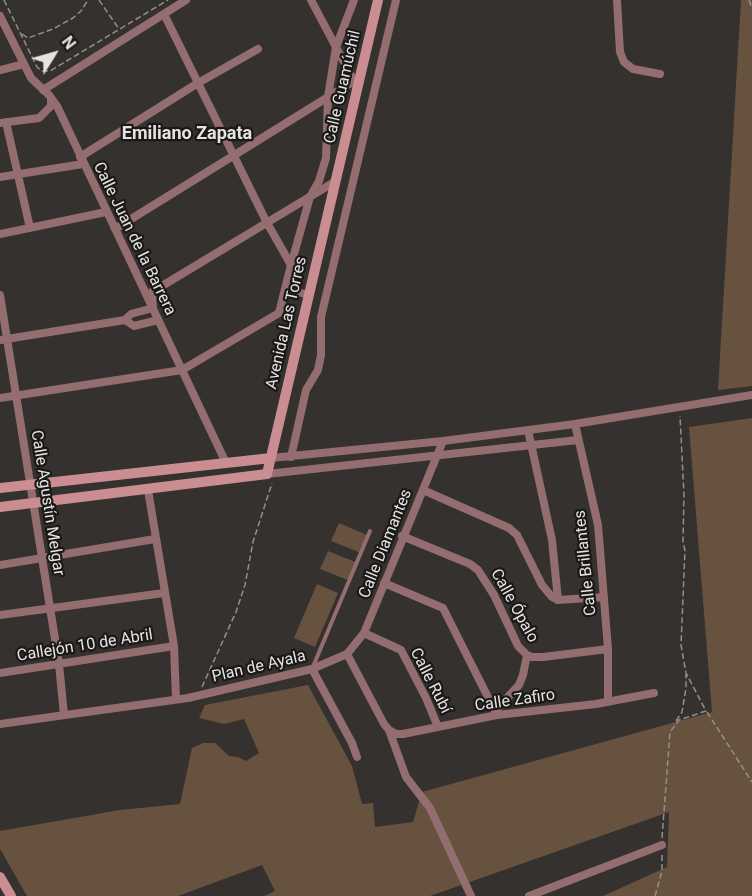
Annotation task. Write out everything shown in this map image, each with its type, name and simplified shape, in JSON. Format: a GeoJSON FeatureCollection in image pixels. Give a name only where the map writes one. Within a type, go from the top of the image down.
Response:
{"type":"FeatureCollection","features":[{"type":"Feature","properties":{"kind":"street"},"geometry":{"type":"LineString","coordinates":[[43,90],[186,0]]}},
{"type":"Feature","properties":{"kind":"street"},"geometry":{"type":"LineString","coordinates":[[311,0],[357,82]]}},
{"type":"Feature","properties":{"kind":"street","name":"Avenida Las Torres"},"geometry":{"type":"LineString","coordinates":[[182,370],[279,313],[310,197],[319,181],[326,158],[328,97],[336,47],[354,0]]}},
{"type":"Feature","properties":{"kind":"street","name":"Calle Guamúchil"},"geometry":{"type":"LineString","coordinates":[[337,180],[357,82],[378,0]]}},
{"type":"Feature","properties":{"kind":"street"},"geometry":{"type":"LineString","coordinates":[[291,457],[306,390],[318,370],[321,355],[321,317],[396,0]]}},
{"type":"Feature","properties":{"kind":"street"},"geometry":{"type":"LineString","coordinates":[[617,0],[619,46],[624,62],[633,69],[660,74]]}},
{"type":"Feature","properties":{"kind":"street"},"geometry":{"type":"LineString","coordinates":[[164,14],[266,221],[291,265]]}},
{"type":"Feature","properties":{"kind":"street","name":"Calle Juan de la Barrera"},"geometry":{"type":"LineString","coordinates":[[0,16],[31,78],[51,98],[226,463]]}},
{"type":"Feature","properties":{"kind":"street"},"geometry":{"type":"LineString","coordinates":[[0,26],[9,33]]}},
{"type":"Feature","properties":{"kind":"street"},"geometry":{"type":"LineString","coordinates":[[0,177],[82,160],[198,83],[258,49]]}},
{"type":"Feature","properties":{"kind":"street"},"geometry":{"type":"LineString","coordinates":[[0,70],[24,64]]}},
{"type":"Feature","properties":{"kind":"street"},"geometry":{"type":"LineString","coordinates":[[115,229],[328,97],[357,82],[376,80]]}},
{"type":"Feature","properties":{"kind":"street"},"geometry":{"type":"LineString","coordinates":[[30,228],[3,122],[39,118],[51,106],[51,98]]}},
{"type":"Feature","properties":{"kind":"street"},"geometry":{"type":"LineString","coordinates":[[4,340],[125,320],[131,314],[153,308],[152,292],[337,180]]}},
{"type":"Feature","properties":{"kind":"street","name":"Avenida Las Torres"},"geometry":{"type":"LineString","coordinates":[[271,474],[271,458],[337,180]]}},
{"type":"Feature","properties":{"kind":"street"},"geometry":{"type":"LineString","coordinates":[[0,234],[106,212]]}},
{"type":"Feature","properties":{"kind":"street"},"geometry":{"type":"LineString","coordinates":[[286,288],[309,295]]}},
{"type":"Feature","properties":{"kind":"street","name":"Calle Agustín Melgar"},"geometry":{"type":"LineString","coordinates":[[0,295],[4,340],[17,396],[59,664],[64,715]]}},
{"type":"Feature","properties":{"kind":"street"},"geometry":{"type":"LineString","coordinates":[[125,320],[134,326],[158,320]]}},
{"type":"Feature","properties":{"kind":"street"},"geometry":{"type":"LineString","coordinates":[[0,398],[182,370]]}},
{"type":"Feature","properties":{"kind":"street"},"geometry":{"type":"LineString","coordinates":[[0,488],[443,441],[574,424],[752,395]]}},
{"type":"Feature","properties":{"kind":"street","name":"Calle Brillantes"},"geometry":{"type":"LineString","coordinates":[[574,424],[598,525],[608,649],[608,702]]}},
{"type":"Feature","properties":{"kind":"street"},"geometry":{"type":"LineString","coordinates":[[528,430],[552,540],[558,600]]}},
{"type":"Feature","properties":{"kind":"street"},"geometry":{"type":"LineString","coordinates":[[0,507],[578,440]]}},
{"type":"Feature","properties":{"kind":"street","name":"Calle Diamantes"},"geometry":{"type":"LineString","coordinates":[[347,654],[364,633],[443,441]]}},
{"type":"Feature","properties":{"kind":"street"},"geometry":{"type":"LineString","coordinates":[[148,490],[174,646],[176,699]]}},
{"type":"Feature","properties":{"kind":"street"},"geometry":{"type":"LineString","coordinates":[[423,490],[509,528],[517,535],[546,590],[558,600],[604,597]]}},
{"type":"Feature","properties":{"kind":"street","name":"Calle Ópalo"},"geometry":{"type":"LineString","coordinates":[[402,536],[470,564],[478,570],[494,596],[518,646],[527,655],[543,657],[608,649]]}},
{"type":"Feature","properties":{"kind":"street"},"geometry":{"type":"LineString","coordinates":[[0,565],[155,539]]}},
{"type":"Feature","properties":{"kind":"street"},"geometry":{"type":"LineString","coordinates":[[384,583],[443,608],[496,713],[519,685],[527,655]]}},
{"type":"Feature","properties":{"kind":"street"},"geometry":{"type":"LineString","coordinates":[[0,615],[164,593]]}},
{"type":"Feature","properties":{"kind":"street","name":"Calle Rubí"},"geometry":{"type":"LineString","coordinates":[[364,633],[401,651],[426,698],[438,727]]}},
{"type":"Feature","properties":{"kind":"street","name":"Callejón 10 de Abril"},"geometry":{"type":"LineString","coordinates":[[0,673],[174,646]]}},
{"type":"Feature","properties":{"kind":"street"},"geometry":{"type":"LineString","coordinates":[[347,654],[387,727],[406,777],[430,808],[471,896]]}},
{"type":"Feature","properties":{"kind":"street","name":"Plan de Ayala"},"geometry":{"type":"LineString","coordinates":[[0,724],[198,695],[312,669],[347,654]]}},
{"type":"Feature","properties":{"kind":"street"},"geometry":{"type":"LineString","coordinates":[[312,669],[352,743],[357,757]]}},
{"type":"Feature","properties":{"kind":"street","name":"Calle Zafiro"},"geometry":{"type":"LineString","coordinates":[[387,727],[396,734],[404,734],[496,713],[608,702],[654,693]]}},
{"type":"Feature","properties":{"kind":"street"},"geometry":{"type":"LineString","coordinates":[[529,896],[662,845]]}},
{"type":"Feature","properties":{"kind":"street"},"geometry":{"type":"LineString","coordinates":[[0,877],[11,896]]}},
{"type":"Feature","properties":{"kind":"lane"},"geometry":{"type":"LineString","coordinates":[[312,669],[370,531]]}},
{"type":"Feature","properties":{"kind":"path"},"geometry":{"type":"LineString","coordinates":[[4,0],[37,67],[42,71],[50,71],[168,0]]}},
{"type":"Feature","properties":{"kind":"path"},"geometry":{"type":"LineString","coordinates":[[27,46],[29,40],[35,36],[73,18],[81,11],[87,0]]}},
{"type":"Feature","properties":{"kind":"path"},"geometry":{"type":"LineString","coordinates":[[99,0],[120,29]]}},
{"type":"Feature","properties":{"kind":"path"},"geometry":{"type":"LineString","coordinates":[[749,0],[752,8]]}},
{"type":"Feature","properties":{"kind":"path"},"geometry":{"type":"LineString","coordinates":[[20,32],[28,38],[35,36]]}},
{"type":"Feature","properties":{"kind":"path"},"geometry":{"type":"LineString","coordinates":[[655,896],[662,871],[668,740],[682,712],[686,688],[681,645],[685,551],[679,406]]}},
{"type":"Feature","properties":{"kind":"path"},"geometry":{"type":"LineString","coordinates":[[198,695],[236,612],[245,585],[253,542],[271,474]]}},
{"type":"Feature","properties":{"kind":"path"},"geometry":{"type":"LineString","coordinates":[[686,673],[706,711],[752,782]]}},
{"type":"Feature","properties":{"kind":"path"},"geometry":{"type":"LineString","coordinates":[[675,724],[706,711]]}},
{"type":"Feature","properties":{"kind":"shaded area"},"geometry":{"type":"Polygon","coordinates":[[[741,0],[752,0],[752,386],[718,390],[741,0]]]}},
{"type":"Feature","properties":{"kind":"shaded area"},"geometry":{"type":"Polygon","coordinates":[[[752,418],[752,896],[603,896],[667,867],[669,812],[430,896],[264,896],[275,891],[262,865],[178,896],[27,896],[0,849],[0,831],[120,810],[180,804],[192,748],[203,743],[215,743],[229,756],[246,761],[259,753],[244,719],[224,724],[199,718],[205,705],[308,685],[352,766],[362,804],[373,803],[375,827],[413,822],[422,792],[712,712],[689,427],[752,418]]]}},
{"type":"Feature","properties":{"kind":"shaded area"},"geometry":{"type":"Polygon","coordinates":[[[339,523],[369,536],[361,553],[331,541],[339,523]]]}},
{"type":"Feature","properties":{"kind":"shaded area"},"geometry":{"type":"Polygon","coordinates":[[[328,551],[358,563],[350,581],[320,569],[328,551]]]}},
{"type":"Feature","properties":{"kind":"shaded area"},"geometry":{"type":"Polygon","coordinates":[[[317,584],[338,593],[315,647],[294,638],[317,584]]]}},
{"type":"Feature","properties":{"kind":"district","name":"Emiliano Zapata"},"geometry":{"type":"Point","coordinates":[187,134]}}]}
